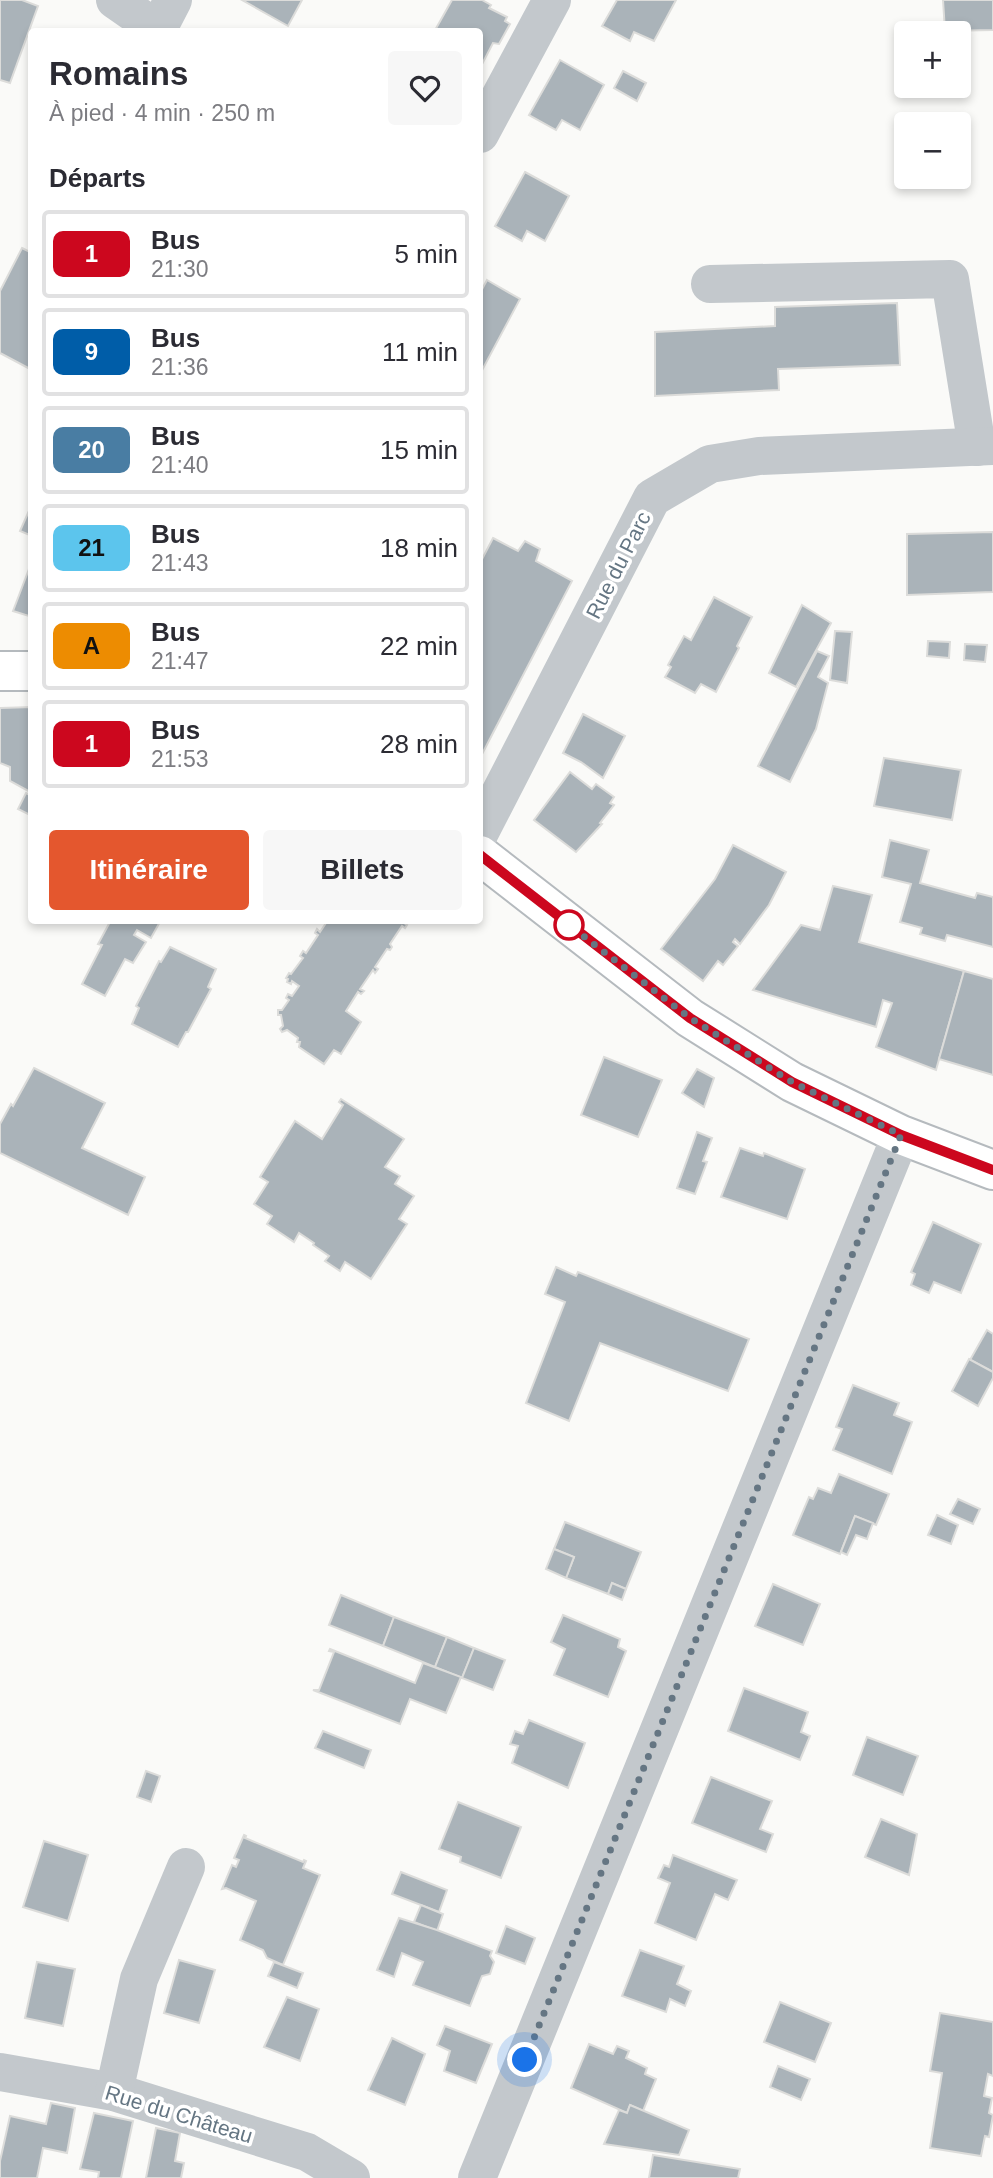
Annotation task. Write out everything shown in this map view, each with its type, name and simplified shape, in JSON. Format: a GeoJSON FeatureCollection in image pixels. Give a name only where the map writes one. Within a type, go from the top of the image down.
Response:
{"type":"FeatureCollection","features":[{"type":"Feature","properties":{"kind":"main road"},"geometry":{"type":"LineString","coordinates":[[0,671],[28,671]]}},
{"type":"Feature","properties":{"kind":"main road"},"geometry":{"type":"LineString","coordinates":[[483,857],[690,1018],[792,1082],[901,1135],[993,1170]]}},
{"type":"Feature","properties":{"kind":"street"},"geometry":{"type":"LineString","coordinates":[[115,0],[164,20]]}},
{"type":"Feature","properties":{"kind":"street"},"geometry":{"type":"LineString","coordinates":[[483,128],[552,0]]}},
{"type":"Feature","properties":{"kind":"street"},"geometry":{"type":"LineString","coordinates":[[710,284],[950,279],[985,446]]}},
{"type":"Feature","properties":{"kind":"street","name":"Rue du Parc"},"geometry":{"type":"LineString","coordinates":[[483,826],[652,498],[710,464],[759,456],[985,446]]}},
{"type":"Feature","properties":{"kind":"street"},"geometry":{"type":"LineString","coordinates":[[477,2178],[901,1135]]}},
{"type":"Feature","properties":{"kind":"street"},"geometry":{"type":"LineString","coordinates":[[114,2092],[139,1979],[186,1867]]}},
{"type":"Feature","properties":{"kind":"street","name":"Rue du Château"},"geometry":{"type":"LineString","coordinates":[[0,2072],[114,2092],[307,2152],[351,2178]]}},
{"type":"Feature","properties":{"kind":"building"},"geometry":{"type":"Polygon","coordinates":[[[0,0],[22,0],[38,6],[10,83],[0,80],[0,0]]]}},
{"type":"Feature","properties":{"kind":"building"},"geometry":{"type":"Polygon","coordinates":[[[242,0],[302,0],[288,26],[242,0]]]}},
{"type":"Feature","properties":{"kind":"building"},"geometry":{"type":"Polygon","coordinates":[[[452,0],[482,0],[491,5],[489,8],[507,17],[505,21],[510,24],[499,44],[493,43],[483,62],[483,28],[436,28],[452,0]]]}},
{"type":"Feature","properties":{"kind":"building"},"geometry":{"type":"Polygon","coordinates":[[[617,0],[676,0],[654,41],[634,32],[630,41],[602,26],[617,0]]]}},
{"type":"Feature","properties":{"kind":"building"},"geometry":{"type":"Polygon","coordinates":[[[943,0],[993,0],[993,30],[971,30],[971,21],[944,21],[943,0]]]}},
{"type":"Feature","properties":{"kind":"building"},"geometry":{"type":"Polygon","coordinates":[[[560,60],[604,85],[580,130],[562,120],[556,130],[529,115],[560,60]]]}},
{"type":"Feature","properties":{"kind":"building"},"geometry":{"type":"Polygon","coordinates":[[[623,71],[646,83],[637,101],[614,88],[623,71]]]}},
{"type":"Feature","properties":{"kind":"building"},"geometry":{"type":"Polygon","coordinates":[[[525,172],[569,196],[545,241],[527,231],[522,241],[495,226],[525,172]]]}},
{"type":"Feature","properties":{"kind":"building"},"geometry":{"type":"Polygon","coordinates":[[[22,248],[28,251],[28,368],[0,353],[0,291],[22,248]]]}},
{"type":"Feature","properties":{"kind":"building"},"geometry":{"type":"Polygon","coordinates":[[[487,280],[520,299],[483,368],[483,287],[487,280]]]}},
{"type":"Feature","properties":{"kind":"building"},"geometry":{"type":"Polygon","coordinates":[[[897,303],[900,365],[778,369],[779,390],[655,396],[655,332],[775,326],[775,307],[897,303]]]}},
{"type":"Feature","properties":{"kind":"building"},"geometry":{"type":"Polygon","coordinates":[[[28,513],[28,534],[20,531],[28,513]]]}},
{"type":"Feature","properties":{"kind":"building"},"geometry":{"type":"Polygon","coordinates":[[[993,532],[993,592],[907,595],[907,534],[993,532]]]}},
{"type":"Feature","properties":{"kind":"building"},"geometry":{"type":"Polygon","coordinates":[[[493,538],[518,551],[525,541],[540,549],[536,561],[572,581],[483,752],[483,557],[493,538]]]}},
{"type":"Feature","properties":{"kind":"building"},"geometry":{"type":"Polygon","coordinates":[[[28,572],[28,616],[13,611],[28,572]]]}},
{"type":"Feature","properties":{"kind":"building"},"geometry":{"type":"Polygon","coordinates":[[[714,597],[752,617],[716,692],[701,684],[695,693],[665,677],[671,667],[668,665],[684,636],[691,640],[714,597]]]}},
{"type":"Feature","properties":{"kind":"building"},"geometry":{"type":"Polygon","coordinates":[[[802,605],[831,623],[796,687],[769,673],[802,605]]]}},
{"type":"Feature","properties":{"kind":"building"},"geometry":{"type":"Polygon","coordinates":[[[835,631],[852,632],[847,683],[830,680],[835,631]]]}},
{"type":"Feature","properties":{"kind":"building"},"geometry":{"type":"Polygon","coordinates":[[[928,641],[950,642],[949,658],[927,656],[928,641]]]}},
{"type":"Feature","properties":{"kind":"building"},"geometry":{"type":"Polygon","coordinates":[[[965,644],[987,645],[985,662],[964,660],[965,644]]]}},
{"type":"Feature","properties":{"kind":"building"},"geometry":{"type":"Polygon","coordinates":[[[817,651],[829,656],[818,677],[828,683],[816,729],[790,782],[758,766],[817,651]]]}},
{"type":"Feature","properties":{"kind":"building"},"geometry":{"type":"Polygon","coordinates":[[[28,707],[28,791],[10,781],[10,767],[0,763],[0,708],[28,707]]]}},
{"type":"Feature","properties":{"kind":"building"},"geometry":{"type":"Polygon","coordinates":[[[583,714],[625,736],[603,778],[563,753],[583,714]]]}},
{"type":"Feature","properties":{"kind":"building"},"geometry":{"type":"Polygon","coordinates":[[[884,758],[961,770],[952,820],[874,806],[884,758]]]}},
{"type":"Feature","properties":{"kind":"building"},"geometry":{"type":"Polygon","coordinates":[[[570,772],[592,789],[596,784],[614,797],[610,803],[614,805],[600,823],[602,824],[576,852],[534,820],[570,772]]]}},
{"type":"Feature","properties":{"kind":"building"},"geometry":{"type":"Polygon","coordinates":[[[26,793],[28,794],[28,814],[18,809],[26,793]]]}},
{"type":"Feature","properties":{"kind":"building"},"geometry":{"type":"Polygon","coordinates":[[[890,840],[929,850],[920,883],[975,898],[977,893],[993,897],[993,947],[947,935],[945,941],[920,934],[922,928],[900,922],[911,884],[882,877],[890,840]]]}},
{"type":"Feature","properties":{"kind":"building"},"geometry":{"type":"Polygon","coordinates":[[[733,845],[786,872],[769,905],[740,944],[735,939],[733,942],[738,946],[723,965],[718,961],[703,981],[661,949],[715,879],[733,845]]]}},
{"type":"Feature","properties":{"kind":"building"},"geometry":{"type":"Polygon","coordinates":[[[833,886],[872,895],[859,942],[964,971],[936,1070],[876,1047],[892,1003],[883,1000],[876,1027],[753,990],[801,925],[820,930],[833,886]]]}},
{"type":"Feature","properties":{"kind":"building"},"geometry":{"type":"Polygon","coordinates":[[[109,924],[159,924],[151,938],[137,930],[134,935],[146,942],[133,963],[125,959],[105,996],[82,984],[102,945],[98,944],[109,924]]]}},
{"type":"Feature","properties":{"kind":"building"},"geometry":{"type":"Polygon","coordinates":[[[325,924],[407,925],[405,928],[402,926],[390,944],[392,947],[387,949],[375,967],[378,969],[375,973],[373,970],[360,989],[364,991],[361,994],[358,992],[346,1011],[361,1022],[341,1054],[334,1050],[324,1064],[299,1047],[298,1038],[287,1030],[282,1032],[281,1015],[278,1015],[278,1010],[282,1010],[289,1000],[286,998],[288,994],[292,996],[299,986],[292,981],[291,984],[287,982],[286,978],[303,958],[300,956],[303,951],[306,953],[318,935],[315,933],[317,929],[320,932],[325,924]]]}},
{"type":"Feature","properties":{"kind":"building"},"geometry":{"type":"Polygon","coordinates":[[[170,947],[216,969],[208,987],[211,989],[178,1047],[132,1024],[139,1008],[136,1006],[159,961],[161,962],[170,947]]]}},
{"type":"Feature","properties":{"kind":"building"},"geometry":{"type":"Polygon","coordinates":[[[964,971],[993,979],[993,1075],[939,1059],[964,971]]]}},
{"type":"Feature","properties":{"kind":"building"},"geometry":{"type":"Polygon","coordinates":[[[604,1057],[662,1080],[638,1137],[581,1115],[604,1057]]]}},
{"type":"Feature","properties":{"kind":"building"},"geometry":{"type":"Polygon","coordinates":[[[34,1068],[105,1103],[82,1148],[145,1177],[128,1215],[0,1153],[0,1124],[34,1068]]]}},
{"type":"Feature","properties":{"kind":"building"},"geometry":{"type":"Polygon","coordinates":[[[697,1069],[714,1078],[704,1107],[682,1093],[697,1069]]]}},
{"type":"Feature","properties":{"kind":"building"},"geometry":{"type":"Polygon","coordinates":[[[341,1099],[404,1139],[385,1167],[400,1176],[395,1184],[414,1196],[399,1219],[407,1224],[371,1279],[345,1262],[340,1271],[325,1261],[329,1256],[299,1233],[294,1242],[267,1224],[272,1216],[254,1204],[268,1182],[260,1177],[295,1121],[322,1139],[343,1105],[339,1102],[341,1099]]]}},
{"type":"Feature","properties":{"kind":"building"},"geometry":{"type":"Polygon","coordinates":[[[697,1132],[712,1138],[703,1161],[707,1162],[695,1194],[677,1188],[697,1132]]]}},
{"type":"Feature","properties":{"kind":"building"},"geometry":{"type":"Polygon","coordinates":[[[740,1148],[763,1156],[764,1153],[805,1169],[787,1219],[721,1197],[740,1148]]]}},
{"type":"Feature","properties":{"kind":"building"},"geometry":{"type":"Polygon","coordinates":[[[933,1222],[981,1244],[961,1293],[934,1282],[929,1293],[911,1285],[915,1274],[911,1272],[933,1222]]]}},
{"type":"Feature","properties":{"kind":"building"},"geometry":{"type":"Polygon","coordinates":[[[556,1267],[576,1276],[578,1272],[749,1339],[728,1391],[600,1343],[569,1421],[526,1403],[565,1302],[545,1294],[556,1267]]]}},
{"type":"Feature","properties":{"kind":"building"},"geometry":{"type":"Polygon","coordinates":[[[987,1330],[993,1334],[993,1372],[970,1360],[987,1330]]]}},
{"type":"Feature","properties":{"kind":"building"},"geometry":{"type":"Polygon","coordinates":[[[969,1359],[993,1372],[993,1378],[978,1406],[952,1391],[969,1359]]]}},
{"type":"Feature","properties":{"kind":"building"},"geometry":{"type":"Polygon","coordinates":[[[853,1385],[899,1403],[894,1415],[912,1422],[892,1474],[833,1450],[842,1429],[836,1427],[853,1385]]]}},
{"type":"Feature","properties":{"kind":"building"},"geometry":{"type":"Polygon","coordinates":[[[839,1474],[889,1494],[876,1525],[855,1516],[840,1554],[793,1535],[809,1497],[813,1499],[818,1488],[831,1493],[839,1474]]]}},
{"type":"Feature","properties":{"kind":"building"},"geometry":{"type":"Polygon","coordinates":[[[958,1499],[980,1509],[973,1524],[950,1514],[958,1499]]]}},
{"type":"Feature","properties":{"kind":"building"},"geometry":{"type":"Polygon","coordinates":[[[937,1515],[958,1525],[951,1544],[928,1535],[937,1515]]]}},
{"type":"Feature","properties":{"kind":"building"},"geometry":{"type":"Polygon","coordinates":[[[855,1516],[873,1523],[867,1539],[856,1535],[847,1555],[841,1552],[855,1516]]]}},
{"type":"Feature","properties":{"kind":"building"},"geometry":{"type":"Polygon","coordinates":[[[565,1522],[641,1552],[626,1589],[612,1583],[608,1594],[566,1578],[574,1557],[554,1549],[565,1522]]]}},
{"type":"Feature","properties":{"kind":"building"},"geometry":{"type":"Polygon","coordinates":[[[554,1549],[574,1557],[566,1578],[546,1569],[554,1549]]]}},
{"type":"Feature","properties":{"kind":"building"},"geometry":{"type":"Polygon","coordinates":[[[612,1583],[626,1589],[622,1600],[608,1594],[612,1583]]]}},
{"type":"Feature","properties":{"kind":"building"},"geometry":{"type":"Polygon","coordinates":[[[773,1584],[820,1604],[803,1645],[755,1626],[773,1584]]]}},
{"type":"Feature","properties":{"kind":"building"},"geometry":{"type":"Polygon","coordinates":[[[341,1595],[394,1617],[383,1646],[329,1625],[341,1595]]]}},
{"type":"Feature","properties":{"kind":"building"},"geometry":{"type":"Polygon","coordinates":[[[563,1615],[620,1639],[618,1647],[626,1651],[608,1697],[554,1675],[565,1649],[551,1642],[563,1615]]]}},
{"type":"Feature","properties":{"kind":"building"},"geometry":{"type":"Polygon","coordinates":[[[394,1617],[447,1637],[435,1667],[383,1646],[394,1617]]]}},
{"type":"Feature","properties":{"kind":"building"},"geometry":{"type":"Polygon","coordinates":[[[447,1637],[474,1648],[462,1678],[435,1667],[447,1637]]]}},
{"type":"Feature","properties":{"kind":"building"},"geometry":{"type":"Polygon","coordinates":[[[474,1648],[505,1660],[493,1690],[462,1678],[474,1648]]]}},
{"type":"Feature","properties":{"kind":"building"},"geometry":{"type":"Polygon","coordinates":[[[330,1649],[415,1683],[423,1663],[461,1677],[446,1713],[410,1699],[400,1724],[313,1690],[319,1690],[334,1652],[329,1651],[330,1649]]]}},
{"type":"Feature","properties":{"kind":"building"},"geometry":{"type":"Polygon","coordinates":[[[744,1688],[808,1712],[801,1732],[810,1736],[800,1760],[728,1731],[744,1688]]]}},
{"type":"Feature","properties":{"kind":"building"},"geometry":{"type":"Polygon","coordinates":[[[529,1720],[585,1743],[568,1788],[512,1763],[518,1746],[510,1744],[515,1731],[523,1734],[529,1720]]]}},
{"type":"Feature","properties":{"kind":"building"},"geometry":{"type":"Polygon","coordinates":[[[323,1731],[371,1750],[364,1768],[315,1748],[323,1731]]]}},
{"type":"Feature","properties":{"kind":"building"},"geometry":{"type":"Polygon","coordinates":[[[867,1737],[918,1756],[903,1795],[853,1775],[867,1737]]]}},
{"type":"Feature","properties":{"kind":"building"},"geometry":{"type":"Polygon","coordinates":[[[146,1771],[160,1776],[151,1802],[137,1797],[146,1771]]]}},
{"type":"Feature","properties":{"kind":"building"},"geometry":{"type":"Polygon","coordinates":[[[711,1777],[772,1801],[760,1829],[773,1834],[766,1852],[692,1823],[711,1777]]]}},
{"type":"Feature","properties":{"kind":"building"},"geometry":{"type":"Polygon","coordinates":[[[458,1802],[521,1827],[501,1878],[460,1862],[461,1857],[439,1849],[458,1802]]]}},
{"type":"Feature","properties":{"kind":"building"},"geometry":{"type":"Polygon","coordinates":[[[881,1819],[917,1834],[909,1875],[865,1857],[881,1819]]]}},
{"type":"Feature","properties":{"kind":"building"},"geometry":{"type":"Polygon","coordinates":[[[244,1835],[245,1838],[306,1861],[303,1868],[320,1875],[283,1965],[267,1958],[263,1950],[240,1940],[256,1901],[226,1888],[222,1889],[232,1865],[236,1867],[239,1860],[234,1858],[244,1835]]]}},
{"type":"Feature","properties":{"kind":"building"},"geometry":{"type":"Polygon","coordinates":[[[44,1841],[88,1855],[68,1921],[23,1907],[44,1841]]]}},
{"type":"Feature","properties":{"kind":"building"},"geometry":{"type":"Polygon","coordinates":[[[673,1855],[737,1880],[728,1900],[715,1894],[696,1940],[655,1923],[670,1883],[658,1878],[664,1865],[669,1867],[673,1855]]]}},
{"type":"Feature","properties":{"kind":"building"},"geometry":{"type":"Polygon","coordinates":[[[401,1872],[447,1890],[439,1912],[392,1894],[401,1872]]]}},
{"type":"Feature","properties":{"kind":"building"},"geometry":{"type":"Polygon","coordinates":[[[421,1905],[443,1914],[437,1931],[414,1922],[421,1905]]]}},
{"type":"Feature","properties":{"kind":"building"},"geometry":{"type":"Polygon","coordinates":[[[399,1918],[492,1951],[490,1956],[494,1962],[490,1974],[482,1976],[470,2006],[413,1985],[423,1962],[402,1953],[394,1977],[377,1970],[399,1918]]]}},
{"type":"Feature","properties":{"kind":"building"},"geometry":{"type":"Polygon","coordinates":[[[506,1926],[535,1938],[525,1964],[496,1953],[506,1926]]]}},
{"type":"Feature","properties":{"kind":"building"},"geometry":{"type":"Polygon","coordinates":[[[640,1950],[684,1966],[677,1984],[691,1991],[685,2006],[670,1999],[666,2012],[622,1996],[640,1950]]]}},
{"type":"Feature","properties":{"kind":"building"},"geometry":{"type":"Polygon","coordinates":[[[179,1960],[215,1970],[199,2023],[164,2013],[179,1960]]]}},
{"type":"Feature","properties":{"kind":"building"},"geometry":{"type":"Polygon","coordinates":[[[37,1962],[75,1969],[63,2026],[25,2018],[37,1962]]]}},
{"type":"Feature","properties":{"kind":"building"},"geometry":{"type":"Polygon","coordinates":[[[274,1962],[303,1973],[297,1988],[268,1976],[274,1962]]]}},
{"type":"Feature","properties":{"kind":"building"},"geometry":{"type":"Polygon","coordinates":[[[287,1997],[319,2009],[300,2061],[264,2047],[287,1997]]]}},
{"type":"Feature","properties":{"kind":"building"},"geometry":{"type":"Polygon","coordinates":[[[780,2002],[831,2023],[815,2062],[764,2042],[780,2002]]]}},
{"type":"Feature","properties":{"kind":"building"},"geometry":{"type":"Polygon","coordinates":[[[940,2013],[993,2022],[993,2076],[988,2074],[984,2096],[992,2098],[989,2113],[993,2115],[989,2137],[985,2136],[981,2156],[930,2148],[942,2073],[930,2071],[940,2013]]]}},
{"type":"Feature","properties":{"kind":"building"},"geometry":{"type":"Polygon","coordinates":[[[445,2026],[492,2044],[476,2083],[444,2071],[450,2051],[437,2045],[445,2026]]]}},
{"type":"Feature","properties":{"kind":"building"},"geometry":{"type":"Polygon","coordinates":[[[392,2038],[425,2054],[405,2105],[368,2090],[392,2038]]]}},
{"type":"Feature","properties":{"kind":"building"},"geometry":{"type":"Polygon","coordinates":[[[589,2044],[613,2054],[617,2046],[629,2051],[626,2058],[647,2068],[645,2074],[656,2079],[643,2111],[630,2105],[627,2113],[571,2088],[589,2044]]]}},
{"type":"Feature","properties":{"kind":"building"},"geometry":{"type":"Polygon","coordinates":[[[778,2066],[810,2079],[801,2100],[770,2087],[778,2066]]]}},
{"type":"Feature","properties":{"kind":"building"},"geometry":{"type":"Polygon","coordinates":[[[51,2103],[75,2108],[67,2153],[43,2148],[37,2178],[0,2178],[0,2161],[10,2116],[46,2124],[51,2103]]]}},
{"type":"Feature","properties":{"kind":"building"},"geometry":{"type":"Polygon","coordinates":[[[630,2105],[689,2130],[679,2155],[604,2144],[619,2110],[627,2113],[630,2105]]]}},
{"type":"Feature","properties":{"kind":"building"},"geometry":{"type":"Polygon","coordinates":[[[94,2113],[133,2121],[121,2178],[98,2178],[99,2172],[80,2169],[94,2113]]]}},
{"type":"Feature","properties":{"kind":"building"},"geometry":{"type":"Polygon","coordinates":[[[156,2128],[180,2133],[175,2161],[184,2163],[181,2178],[146,2178],[156,2128]]]}},
{"type":"Feature","properties":{"kind":"building"},"geometry":{"type":"Polygon","coordinates":[[[653,2155],[740,2169],[738,2178],[649,2178],[653,2155]]]}},
{"type":"Feature","properties":{"kind":"bus line","name":"1"},"geometry":{"type":"LineString","coordinates":[[483,857],[690,1018],[792,1082],[901,1135],[993,1170]]}},
{"type":"Feature","properties":{"kind":"route"},"geometry":{"type":"LineString","coordinates":[[525,2060],[901,1135],[792,1082],[690,1018],[569,925]]}}]}
